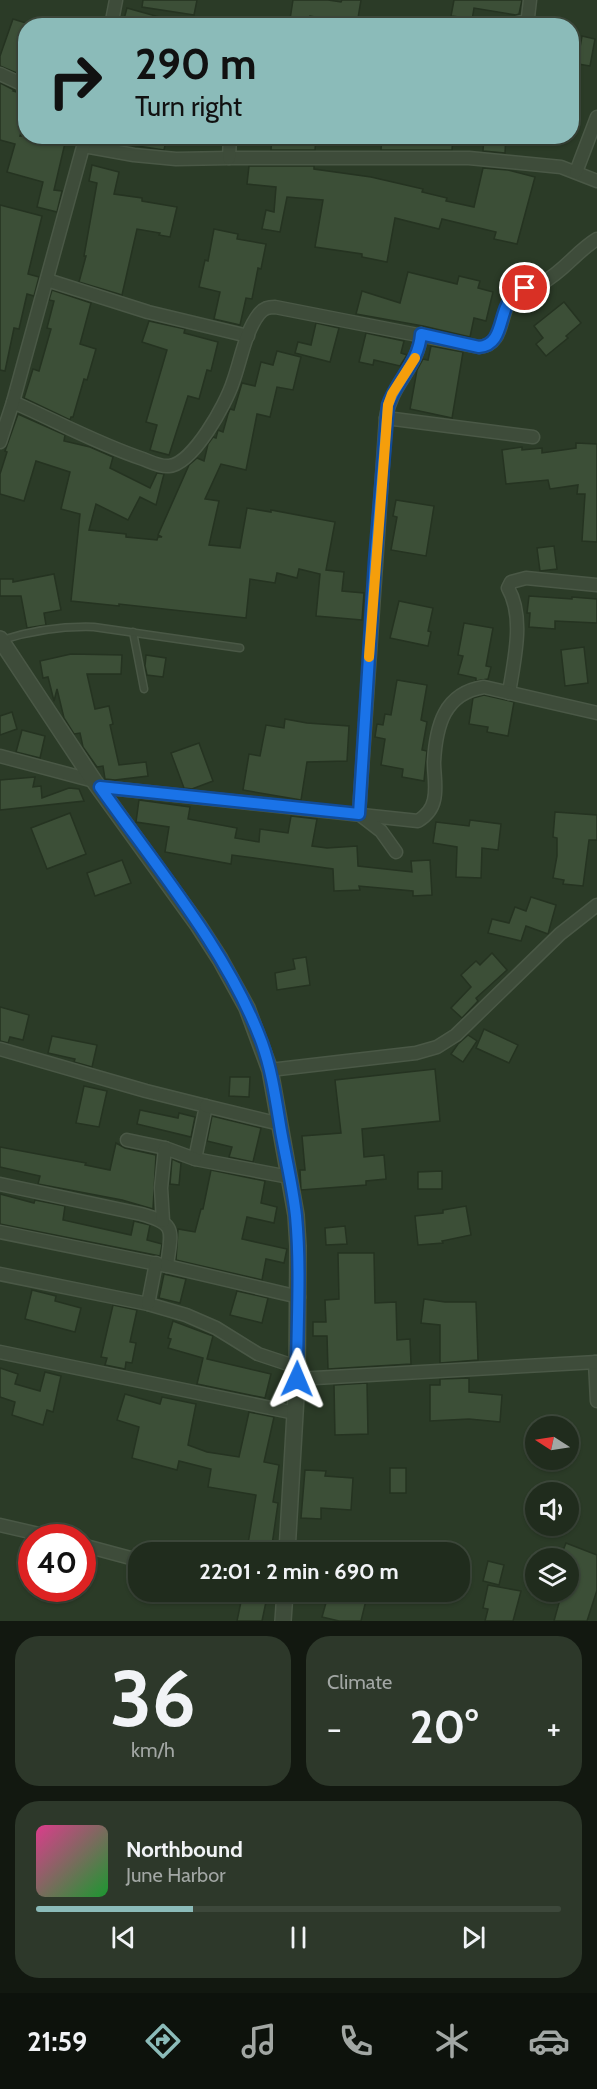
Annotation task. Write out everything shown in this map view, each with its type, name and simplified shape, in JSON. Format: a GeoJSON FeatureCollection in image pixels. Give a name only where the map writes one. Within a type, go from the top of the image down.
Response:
{"type":"FeatureCollection","features":[{"type":"Feature","properties":{"kind":"street"},"geometry":{"type":"LineString","coordinates":[[113,18],[116,0]]}},
{"type":"Feature","properties":{"kind":"street"},"geometry":{"type":"LineString","coordinates":[[528,18],[530,0]]}},
{"type":"Feature","properties":{"kind":"street"},"geometry":{"type":"LineString","coordinates":[[0,74],[18,82]]}},
{"type":"Feature","properties":{"kind":"street"},"geometry":{"type":"LineString","coordinates":[[576,172],[597,117]]}},
{"type":"Feature","properties":{"kind":"street"},"geometry":{"type":"LineString","coordinates":[[0,442],[84,144]]}},
{"type":"Feature","properties":{"kind":"street"},"geometry":{"type":"LineString","coordinates":[[96,144],[134,155],[176,159],[470,158],[538,163],[576,172],[597,181]]}},
{"type":"Feature","properties":{"kind":"street"},"geometry":{"type":"LineString","coordinates":[[229,158],[230,144]]}},
{"type":"Feature","properties":{"kind":"street"},"geometry":{"type":"LineString","coordinates":[[13,402],[126,454],[160,465],[171,466],[182,463],[194,451],[219,413],[232,385],[254,322],[266,308],[275,307],[479,347],[486,346],[492,343],[497,335],[507,306],[517,293],[542,283],[584,247],[597,239]]}},
{"type":"Feature","properties":{"kind":"street"},"geometry":{"type":"LineString","coordinates":[[47,280],[148,312],[248,336]]}},
{"type":"Feature","properties":{"kind":"street"},"geometry":{"type":"LineString","coordinates":[[359,814],[386,418],[392,394],[417,355],[421,334]]}},
{"type":"Feature","properties":{"kind":"street"},"geometry":{"type":"LineString","coordinates":[[386,418],[533,437]]}},
{"type":"Feature","properties":{"kind":"street"},"geometry":{"type":"LineString","coordinates":[[509,693],[515,657],[516,629],[515,605],[508,588],[511,582],[526,578],[597,585]]}},
{"type":"Feature","properties":{"kind":"street"},"geometry":{"type":"LineString","coordinates":[[0,639],[97,784],[220,959],[247,1008],[270,1070],[296,1215],[299,1297],[288,1542]]}},
{"type":"Feature","properties":{"kind":"street"},"geometry":{"type":"LineString","coordinates":[[0,756],[97,784],[418,821],[426,816],[434,800],[436,743],[440,725],[447,709],[456,697],[469,689],[484,687],[597,712]]}},
{"type":"Feature","properties":{"kind":"street"},"geometry":{"type":"LineString","coordinates":[[359,814],[381,831],[396,852]]}},
{"type":"Feature","properties":{"kind":"street"},"geometry":{"type":"LineString","coordinates":[[270,1070],[416,1053],[442,1044],[456,1035],[560,934],[597,905]]}},
{"type":"Feature","properties":{"kind":"street"},"geometry":{"type":"LineString","coordinates":[[0,1049],[112,1082],[280,1124]]}},
{"type":"Feature","properties":{"kind":"street"},"geometry":{"type":"LineString","coordinates":[[195,1159],[206,1106]]}},
{"type":"Feature","properties":{"kind":"street"},"geometry":{"type":"LineString","coordinates":[[126,1140],[165,1148],[195,1159],[289,1177]]}},
{"type":"Feature","properties":{"kind":"street"},"geometry":{"type":"LineString","coordinates":[[163,1221],[161,1188],[165,1148]]}},
{"type":"Feature","properties":{"kind":"street"},"geometry":{"type":"LineString","coordinates":[[0,1184],[141,1214],[163,1221],[169,1226],[170,1232],[148,1304]]}},
{"type":"Feature","properties":{"kind":"street"},"geometry":{"type":"LineString","coordinates":[[0,1232],[162,1264],[299,1297]]}},
{"type":"Feature","properties":{"kind":"street"},"geometry":{"type":"LineString","coordinates":[[0,1274],[148,1304],[186,1315],[216,1328],[258,1354],[297,1373],[596,1362],[597,1401]]}},
{"type":"Feature","properties":{"kind":"street"},"geometry":{"type":"LineString","coordinates":[[0,1352],[295,1413]]}},
{"type":"Feature","properties":{"kind":"street"},"geometry":{"type":"LineString","coordinates":[[0,1525],[18,1529]]}},
{"type":"Feature","properties":{"kind":"street"},"geometry":{"type":"LineString","coordinates":[[96,1549],[128,1557]]}},
{"type":"Feature","properties":{"kind":"street"},"geometry":{"type":"LineString","coordinates":[[283,1621],[284,1602]]}},
{"type":"Feature","properties":{"kind":"lane"},"geometry":{"type":"LineString","coordinates":[[0,639],[72,626],[133,632],[240,648]]}},
{"type":"Feature","properties":{"kind":"lane"},"geometry":{"type":"LineString","coordinates":[[133,632],[144,689]]}},
{"type":"Feature","properties":{"kind":"building"},"geometry":{"type":"Polygon","coordinates":[[[143,0],[197,0],[194,15],[142,7],[143,0]]]}},
{"type":"Feature","properties":{"kind":"building"},"geometry":{"type":"Polygon","coordinates":[[[293,0],[341,2],[342,0],[361,0],[358,18],[310,16],[310,18],[290,18],[293,0]]]}},
{"type":"Feature","properties":{"kind":"building"},"geometry":{"type":"Polygon","coordinates":[[[454,0],[522,0],[519,14],[516,15],[474,8],[472,18],[451,16],[454,0]]]}},
{"type":"Feature","properties":{"kind":"building"},"geometry":{"type":"Polygon","coordinates":[[[127,8],[163,18],[124,18],[127,8]]]}},
{"type":"Feature","properties":{"kind":"building"},"geometry":{"type":"Polygon","coordinates":[[[13,19],[18,21],[18,74],[0,66],[0,56],[13,19]]]}},
{"type":"Feature","properties":{"kind":"building"},"geometry":{"type":"Polygon","coordinates":[[[582,36],[595,39],[590,66],[579,64],[582,36]]]}},
{"type":"Feature","properties":{"kind":"building"},"geometry":{"type":"Polygon","coordinates":[[[0,83],[18,93],[18,144],[65,144],[54,190],[62,191],[57,212],[37,207],[43,182],[7,172],[15,144],[0,140],[0,83]]]}},
{"type":"Feature","properties":{"kind":"building"},"geometry":{"type":"Polygon","coordinates":[[[124,144],[165,144],[164,150],[124,144]]]}},
{"type":"Feature","properties":{"kind":"building"},"geometry":{"type":"Polygon","coordinates":[[[271,144],[316,144],[315,150],[271,150],[271,144]]]}},
{"type":"Feature","properties":{"kind":"building"},"geometry":{"type":"Polygon","coordinates":[[[381,144],[452,144],[452,150],[381,150],[381,144]]]}},
{"type":"Feature","properties":{"kind":"building"},"geometry":{"type":"Polygon","coordinates":[[[483,144],[506,144],[505,153],[483,151],[483,144]]]}},
{"type":"Feature","properties":{"kind":"building"},"geometry":{"type":"Polygon","coordinates":[[[92,165],[119,172],[114,194],[177,207],[170,237],[137,229],[122,295],[79,282],[86,256],[84,256],[97,183],[89,181],[92,165]]]}},
{"type":"Feature","properties":{"kind":"building"},"geometry":{"type":"Polygon","coordinates":[[[249,166],[314,166],[314,169],[371,177],[423,189],[422,192],[447,198],[446,201],[474,207],[483,168],[508,170],[535,177],[517,244],[494,239],[496,232],[442,219],[439,229],[395,218],[387,262],[362,257],[362,254],[315,247],[323,200],[287,197],[280,232],[262,229],[266,210],[274,212],[276,187],[247,184],[249,166]]]}},
{"type":"Feature","properties":{"kind":"building"},"geometry":{"type":"Polygon","coordinates":[[[0,205],[42,216],[28,274],[39,277],[34,296],[27,294],[19,329],[14,328],[5,371],[0,370],[0,205]]]}},
{"type":"Feature","properties":{"kind":"building"},"geometry":{"type":"Polygon","coordinates":[[[214,229],[238,234],[237,239],[266,244],[261,269],[258,268],[252,299],[246,298],[240,325],[214,319],[220,292],[199,287],[205,260],[208,261],[214,229]]]}},
{"type":"Feature","properties":{"kind":"building"},"geometry":{"type":"Polygon","coordinates":[[[408,272],[457,284],[459,276],[480,281],[478,288],[493,292],[486,321],[474,318],[470,337],[356,314],[362,291],[400,303],[408,272]]]}},
{"type":"Feature","properties":{"kind":"building"},"geometry":{"type":"Polygon","coordinates":[[[52,290],[91,303],[80,344],[96,349],[87,380],[84,379],[73,417],[70,420],[24,398],[33,369],[39,371],[51,329],[47,328],[54,301],[49,300],[52,290]]]}},
{"type":"Feature","properties":{"kind":"building"},"geometry":{"type":"Polygon","coordinates":[[[564,302],[581,323],[566,336],[568,338],[546,356],[536,344],[543,338],[534,326],[564,302]]]}},
{"type":"Feature","properties":{"kind":"building"},"geometry":{"type":"Polygon","coordinates":[[[149,321],[185,329],[184,333],[218,342],[211,371],[207,370],[199,399],[188,396],[169,455],[150,450],[157,425],[146,422],[167,350],[142,342],[149,321]]]}},
{"type":"Feature","properties":{"kind":"building"},"geometry":{"type":"Polygon","coordinates":[[[316,323],[339,328],[330,362],[295,353],[298,342],[311,345],[316,323]]]}},
{"type":"Feature","properties":{"kind":"building"},"geometry":{"type":"Polygon","coordinates":[[[366,333],[404,341],[401,353],[407,355],[400,366],[374,360],[373,365],[359,362],[366,333]]]}},
{"type":"Feature","properties":{"kind":"building"},"geometry":{"type":"Polygon","coordinates":[[[431,346],[463,352],[452,418],[410,409],[417,370],[423,359],[428,360],[431,346]]]}},
{"type":"Feature","properties":{"kind":"building"},"geometry":{"type":"Polygon","coordinates":[[[277,351],[301,357],[293,390],[277,387],[270,417],[257,414],[246,470],[221,464],[205,499],[219,501],[209,545],[240,548],[247,508],[335,522],[326,570],[344,572],[342,591],[364,593],[362,620],[316,616],[320,574],[299,569],[297,578],[277,573],[275,583],[250,579],[246,618],[71,601],[80,514],[61,509],[70,472],[36,461],[24,501],[0,494],[0,474],[7,452],[5,451],[18,414],[65,435],[64,441],[90,447],[113,457],[110,468],[150,488],[157,473],[164,474],[156,505],[140,497],[128,520],[96,504],[89,530],[157,540],[158,537],[162,537],[158,535],[189,465],[197,458],[204,461],[208,444],[213,437],[216,438],[218,430],[223,432],[230,409],[234,410],[242,383],[255,386],[261,362],[273,365],[277,351]]]}},
{"type":"Feature","properties":{"kind":"building"},"geometry":{"type":"Polygon","coordinates":[[[576,443],[597,444],[597,542],[582,541],[585,494],[577,494],[578,485],[550,489],[548,480],[506,484],[502,450],[522,447],[522,450],[542,448],[542,453],[576,448],[576,443]]]}},
{"type":"Feature","properties":{"kind":"building"},"geometry":{"type":"Polygon","coordinates":[[[396,500],[434,506],[426,556],[391,550],[397,517],[393,516],[396,500]]]}},
{"type":"Feature","properties":{"kind":"building"},"geometry":{"type":"Polygon","coordinates":[[[554,546],[557,569],[540,571],[537,548],[554,546]]]}},
{"type":"Feature","properties":{"kind":"building"},"geometry":{"type":"Polygon","coordinates":[[[54,574],[61,610],[44,613],[46,625],[27,628],[21,596],[0,596],[0,579],[13,579],[13,582],[54,574]]]}},
{"type":"Feature","properties":{"kind":"building"},"geometry":{"type":"Polygon","coordinates":[[[529,596],[597,599],[597,623],[555,621],[555,629],[529,627],[530,613],[527,613],[529,596]]]}},
{"type":"Feature","properties":{"kind":"building"},"geometry":{"type":"Polygon","coordinates":[[[399,601],[433,608],[428,631],[431,632],[428,646],[390,638],[399,601]]]}},
{"type":"Feature","properties":{"kind":"building"},"geometry":{"type":"Polygon","coordinates":[[[464,623],[493,628],[486,666],[491,667],[488,679],[476,681],[476,678],[458,674],[463,656],[458,655],[464,623]]]}},
{"type":"Feature","properties":{"kind":"building"},"geometry":{"type":"Polygon","coordinates":[[[584,647],[588,683],[565,686],[561,650],[584,647]]]}},
{"type":"Feature","properties":{"kind":"building"},"geometry":{"type":"Polygon","coordinates":[[[71,654],[122,655],[121,674],[87,674],[95,709],[109,706],[113,724],[110,725],[119,765],[146,762],[148,776],[105,779],[103,766],[97,767],[83,747],[80,733],[74,734],[64,718],[57,689],[54,701],[48,677],[43,678],[40,661],[71,654]]]}},
{"type":"Feature","properties":{"kind":"building"},"geometry":{"type":"Polygon","coordinates":[[[146,655],[166,658],[163,677],[147,675],[146,655]]]}},
{"type":"Feature","properties":{"kind":"building"},"geometry":{"type":"Polygon","coordinates":[[[397,680],[427,685],[421,720],[427,722],[422,750],[427,751],[424,781],[402,777],[403,769],[381,765],[385,739],[375,737],[377,724],[383,725],[385,714],[391,715],[397,680]]]}},
{"type":"Feature","properties":{"kind":"building"},"geometry":{"type":"Polygon","coordinates":[[[484,695],[514,702],[508,736],[487,732],[488,727],[469,724],[473,698],[484,695]]]}},
{"type":"Feature","properties":{"kind":"building"},"geometry":{"type":"Polygon","coordinates":[[[12,712],[17,729],[0,735],[0,716],[12,712]]]}},
{"type":"Feature","properties":{"kind":"building"},"geometry":{"type":"Polygon","coordinates":[[[285,719],[349,726],[347,761],[307,762],[301,800],[243,790],[249,754],[260,756],[266,725],[284,728],[285,719]]]}},
{"type":"Feature","properties":{"kind":"building"},"geometry":{"type":"Polygon","coordinates":[[[22,730],[45,736],[40,758],[16,752],[22,730]]]}},
{"type":"Feature","properties":{"kind":"building"},"geometry":{"type":"Polygon","coordinates":[[[199,743],[213,781],[192,789],[184,788],[171,753],[199,743]]]}},
{"type":"Feature","properties":{"kind":"building"},"geometry":{"type":"Polygon","coordinates":[[[35,777],[33,787],[41,786],[42,798],[69,788],[79,789],[84,801],[0,810],[0,780],[35,777]]]}},
{"type":"Feature","properties":{"kind":"building"},"geometry":{"type":"Polygon","coordinates":[[[139,800],[190,807],[188,819],[237,828],[235,838],[259,842],[260,829],[288,833],[291,816],[317,819],[312,846],[327,848],[357,846],[358,866],[412,872],[411,861],[430,860],[432,895],[413,896],[413,891],[359,886],[360,890],[334,891],[333,869],[232,855],[231,864],[165,852],[169,827],[136,822],[139,800]]]}},
{"type":"Feature","properties":{"kind":"building"},"geometry":{"type":"Polygon","coordinates":[[[555,812],[597,815],[597,840],[589,840],[583,886],[563,884],[564,880],[553,878],[557,856],[557,838],[553,837],[555,812]]]}},
{"type":"Feature","properties":{"kind":"building"},"geometry":{"type":"Polygon","coordinates":[[[70,813],[86,854],[47,869],[31,828],[70,813]]]}},
{"type":"Feature","properties":{"kind":"building"},"geometry":{"type":"Polygon","coordinates":[[[470,820],[501,824],[498,850],[482,848],[481,878],[456,877],[457,847],[433,843],[436,822],[469,826],[470,820]]]}},
{"type":"Feature","properties":{"kind":"building"},"geometry":{"type":"Polygon","coordinates":[[[122,860],[131,883],[95,896],[87,873],[122,860]]]}},
{"type":"Feature","properties":{"kind":"building"},"geometry":{"type":"Polygon","coordinates":[[[531,897],[556,905],[548,934],[526,926],[521,941],[488,933],[492,919],[509,923],[515,907],[526,911],[531,897]]]}},
{"type":"Feature","properties":{"kind":"building"},"geometry":{"type":"Polygon","coordinates":[[[492,953],[507,970],[476,998],[478,1001],[462,1018],[451,1008],[471,987],[461,975],[476,961],[480,965],[492,953]]]}},
{"type":"Feature","properties":{"kind":"building"},"geometry":{"type":"Polygon","coordinates":[[[306,957],[310,985],[277,990],[275,973],[295,969],[293,959],[306,957]]]}},
{"type":"Feature","properties":{"kind":"building"},"geometry":{"type":"Polygon","coordinates":[[[0,1007],[29,1015],[23,1040],[10,1037],[8,1043],[0,1041],[0,1007]]]}},
{"type":"Feature","properties":{"kind":"building"},"geometry":{"type":"Polygon","coordinates":[[[484,1029],[518,1045],[509,1063],[476,1048],[484,1029]]]}},
{"type":"Feature","properties":{"kind":"building"},"geometry":{"type":"Polygon","coordinates":[[[468,1035],[477,1041],[463,1062],[451,1054],[468,1035]]]}},
{"type":"Feature","properties":{"kind":"building"},"geometry":{"type":"Polygon","coordinates":[[[52,1036],[97,1045],[92,1067],[74,1062],[75,1059],[48,1053],[52,1036]]]}},
{"type":"Feature","properties":{"kind":"building"},"geometry":{"type":"Polygon","coordinates":[[[435,1069],[440,1121],[362,1129],[364,1157],[384,1155],[386,1179],[366,1181],[366,1185],[301,1190],[300,1170],[305,1170],[302,1136],[341,1133],[335,1080],[435,1069]]]}},
{"type":"Feature","properties":{"kind":"building"},"geometry":{"type":"Polygon","coordinates":[[[230,1077],[250,1077],[249,1097],[229,1096],[230,1077]]]}},
{"type":"Feature","properties":{"kind":"building"},"geometry":{"type":"Polygon","coordinates":[[[84,1086],[107,1091],[99,1127],[76,1123],[84,1086]]]}},
{"type":"Feature","properties":{"kind":"building"},"geometry":{"type":"Polygon","coordinates":[[[140,1110],[178,1118],[179,1113],[195,1117],[191,1137],[137,1124],[140,1110]]]}},
{"type":"Feature","properties":{"kind":"building"},"geometry":{"type":"Polygon","coordinates":[[[212,1116],[261,1128],[253,1162],[229,1157],[232,1147],[207,1141],[212,1116]]]}},
{"type":"Feature","properties":{"kind":"building"},"geometry":{"type":"Polygon","coordinates":[[[116,1143],[125,1148],[156,1155],[153,1209],[122,1200],[38,1184],[40,1176],[0,1167],[0,1147],[86,1163],[85,1165],[110,1170],[116,1143]]]}},
{"type":"Feature","properties":{"kind":"building"},"geometry":{"type":"Polygon","coordinates":[[[172,1159],[181,1163],[179,1185],[170,1184],[172,1159]]]}},
{"type":"Feature","properties":{"kind":"building"},"geometry":{"type":"Polygon","coordinates":[[[211,1170],[265,1181],[261,1203],[277,1207],[274,1223],[247,1217],[242,1239],[287,1249],[284,1263],[266,1259],[262,1280],[176,1260],[178,1229],[195,1232],[201,1209],[203,1209],[211,1170]]]}},
{"type":"Feature","properties":{"kind":"building"},"geometry":{"type":"Polygon","coordinates":[[[442,1171],[442,1189],[418,1189],[418,1172],[442,1171]]]}},
{"type":"Feature","properties":{"kind":"building"},"geometry":{"type":"Polygon","coordinates":[[[0,1194],[34,1203],[35,1200],[65,1206],[63,1220],[131,1235],[134,1221],[150,1225],[147,1240],[162,1244],[160,1256],[0,1224],[0,1194]]]}},
{"type":"Feature","properties":{"kind":"building"},"geometry":{"type":"Polygon","coordinates":[[[466,1206],[471,1235],[442,1241],[443,1243],[418,1245],[415,1216],[443,1213],[443,1210],[466,1206]]]}},
{"type":"Feature","properties":{"kind":"building"},"geometry":{"type":"Polygon","coordinates":[[[345,1226],[347,1244],[326,1245],[325,1228],[345,1226]]]}},
{"type":"Feature","properties":{"kind":"building"},"geometry":{"type":"Polygon","coordinates":[[[338,1253],[374,1253],[375,1303],[396,1302],[397,1340],[410,1339],[411,1364],[328,1369],[327,1336],[313,1336],[313,1322],[326,1322],[325,1300],[339,1299],[338,1253]]]}},
{"type":"Feature","properties":{"kind":"building"},"geometry":{"type":"Polygon","coordinates":[[[164,1274],[186,1279],[180,1303],[159,1298],[164,1274]]]}},
{"type":"Feature","properties":{"kind":"building"},"geometry":{"type":"Polygon","coordinates":[[[32,1290],[56,1296],[55,1301],[81,1308],[75,1332],[25,1319],[32,1290]]]}},
{"type":"Feature","properties":{"kind":"building"},"geometry":{"type":"Polygon","coordinates":[[[237,1291],[268,1298],[262,1323],[230,1315],[237,1291]]]}},
{"type":"Feature","properties":{"kind":"building"},"geometry":{"type":"Polygon","coordinates":[[[424,1299],[476,1302],[478,1360],[440,1363],[440,1325],[421,1323],[424,1299]]]}},
{"type":"Feature","properties":{"kind":"building"},"geometry":{"type":"Polygon","coordinates":[[[113,1305],[137,1310],[130,1342],[136,1343],[132,1363],[126,1362],[125,1369],[105,1365],[107,1358],[101,1357],[113,1305]]]}},
{"type":"Feature","properties":{"kind":"building"},"geometry":{"type":"Polygon","coordinates":[[[173,1321],[213,1336],[207,1359],[271,1374],[265,1398],[197,1384],[203,1358],[168,1348],[171,1339],[168,1338],[173,1321]]]}},
{"type":"Feature","properties":{"kind":"building"},"geometry":{"type":"Polygon","coordinates":[[[0,1368],[18,1374],[15,1384],[40,1391],[45,1372],[61,1376],[53,1412],[47,1410],[43,1425],[12,1415],[15,1402],[0,1397],[0,1368]]]}},
{"type":"Feature","properties":{"kind":"building"},"geometry":{"type":"Polygon","coordinates":[[[469,1378],[469,1392],[502,1395],[500,1422],[469,1419],[430,1421],[430,1385],[440,1385],[440,1379],[469,1378]]]}},
{"type":"Feature","properties":{"kind":"building"},"geometry":{"type":"Polygon","coordinates":[[[367,1383],[368,1434],[335,1435],[334,1385],[367,1383]]]}},
{"type":"Feature","properties":{"kind":"building"},"geometry":{"type":"Polygon","coordinates":[[[125,1394],[160,1404],[162,1397],[196,1404],[188,1445],[207,1452],[239,1457],[249,1412],[274,1417],[264,1462],[279,1465],[273,1502],[278,1503],[272,1542],[248,1542],[256,1495],[208,1487],[211,1469],[179,1461],[177,1470],[132,1458],[139,1427],[117,1420],[125,1394]]]}},
{"type":"Feature","properties":{"kind":"building"},"geometry":{"type":"Polygon","coordinates":[[[390,1468],[406,1468],[406,1493],[390,1493],[390,1468]]]}},
{"type":"Feature","properties":{"kind":"building"},"geometry":{"type":"Polygon","coordinates":[[[305,1470],[326,1471],[325,1476],[353,1478],[351,1510],[321,1508],[321,1519],[301,1518],[305,1470]]]}},
{"type":"Feature","properties":{"kind":"building"},"geometry":{"type":"Polygon","coordinates":[[[566,1543],[579,1548],[564,1548],[566,1543]]]}},
{"type":"Feature","properties":{"kind":"building"},"geometry":{"type":"Polygon","coordinates":[[[579,1548],[597,1555],[597,1590],[587,1621],[554,1621],[559,1602],[579,1602],[579,1548]]]}},
{"type":"Feature","properties":{"kind":"building"},"geometry":{"type":"Polygon","coordinates":[[[488,1561],[504,1565],[499,1585],[483,1581],[488,1561]]]}},
{"type":"Feature","properties":{"kind":"building"},"geometry":{"type":"Polygon","coordinates":[[[488,1585],[521,1591],[513,1621],[485,1621],[488,1609],[483,1608],[488,1585]]]}},
{"type":"Feature","properties":{"kind":"building"},"geometry":{"type":"Polygon","coordinates":[[[241,1602],[266,1602],[262,1621],[237,1621],[241,1602]]]}},
{"type":"Feature","properties":{"kind":"building"},"geometry":{"type":"Polygon","coordinates":[[[326,1602],[366,1602],[361,1621],[339,1621],[322,1617],[326,1602]]]}},
{"type":"Feature","properties":{"kind":"slow traffic"},"geometry":{"type":"LineString","coordinates":[[369,657],[386,418],[392,394],[415,358]]}},
{"type":"Feature","properties":{"kind":"route"},"geometry":{"type":"LineString","coordinates":[[297,1379],[299,1297],[296,1215],[270,1070],[261,1042],[247,1008],[220,959],[100,787],[359,814],[375,562],[388,405],[392,394],[417,355],[421,334],[479,347],[486,346],[492,343],[497,335],[507,306],[517,293],[525,288]]}}]}
